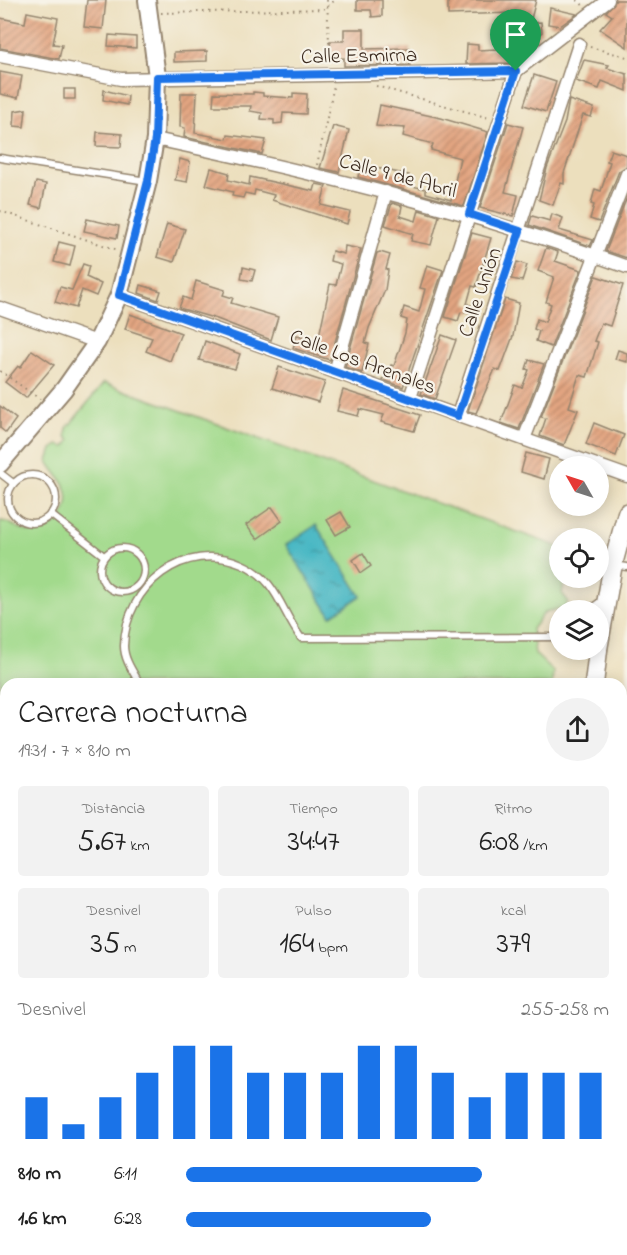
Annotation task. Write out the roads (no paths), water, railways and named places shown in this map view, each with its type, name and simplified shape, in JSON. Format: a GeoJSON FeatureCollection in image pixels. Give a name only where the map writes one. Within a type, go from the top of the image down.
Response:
{"type":"FeatureCollection","features":[{"type":"Feature","properties":{"kind":"main road"},"geometry":{"type":"LineString","coordinates":[[607,600],[620,566],[627,513]]}},
{"type":"Feature","properties":{"kind":"main road"},"geometry":{"type":"LineString","coordinates":[[594,678],[596,660]]}},
{"type":"Feature","properties":{"kind":"street"},"geometry":{"type":"LineString","coordinates":[[410,398],[498,120],[516,71],[554,44],[608,0]]}},
{"type":"Feature","properties":{"kind":"street"},"geometry":{"type":"LineString","coordinates":[[0,464],[49,406],[97,342],[119,295],[148,181],[155,139],[157,77],[148,7]]}},
{"type":"Feature","properties":{"kind":"street","name":"Calle Unión"},"geometry":{"type":"LineString","coordinates":[[458,416],[579,44]]}},
{"type":"Feature","properties":{"kind":"street","name":"Calle Esmirna"},"geometry":{"type":"LineString","coordinates":[[0,56],[121,80],[157,77],[516,71]]}},
{"type":"Feature","properties":{"kind":"street","name":"Calle 9 de Abril"},"geometry":{"type":"LineString","coordinates":[[155,139],[315,173],[469,214],[627,267]]}},
{"type":"Feature","properties":{"kind":"street"},"geometry":{"type":"LineString","coordinates":[[524,439],[627,174]]}},
{"type":"Feature","properties":{"kind":"street"},"geometry":{"type":"LineString","coordinates":[[335,372],[386,192]]}},
{"type":"Feature","properties":{"kind":"street","name":"Calle Los Arenales"},"geometry":{"type":"LineString","coordinates":[[119,295],[627,476]]}},
{"type":"Feature","properties":{"kind":"street"},"geometry":{"type":"LineString","coordinates":[[0,308],[97,342]]}},
{"type":"Feature","properties":{"kind":"lane"},"geometry":{"type":"LineString","coordinates":[[0,158],[148,181]]}},
{"type":"Feature","properties":{"kind":"lane"},"geometry":{"type":"LineString","coordinates":[[0,473],[13,483]]}},
{"type":"Feature","properties":{"kind":"lane"},"geometry":{"type":"LineString","coordinates":[[30,475],[47,480],[56,497],[50,514],[34,523],[16,517],[8,501],[13,483],[30,475]]}},
{"type":"Feature","properties":{"kind":"lane"},"geometry":{"type":"LineString","coordinates":[[50,514],[104,556]]}},
{"type":"Feature","properties":{"kind":"lane"},"geometry":{"type":"LineString","coordinates":[[136,678],[124,648],[129,616],[142,586],[144,567],[136,552],[119,548],[104,556],[100,573],[109,587],[125,592],[142,586],[174,565],[195,558],[219,558],[243,564],[266,581],[284,603],[291,622],[301,638],[531,639],[549,637]]}},
{"type":"Feature","properties":{"kind":"lane"},"geometry":{"type":"LineString","coordinates":[[603,600],[608,596]]}},
{"type":"Feature","properties":{"kind":"water"},"geometry":{"type":"Polygon","coordinates":[[[316,525],[361,596],[331,616],[286,545],[316,525]]]}}]}
